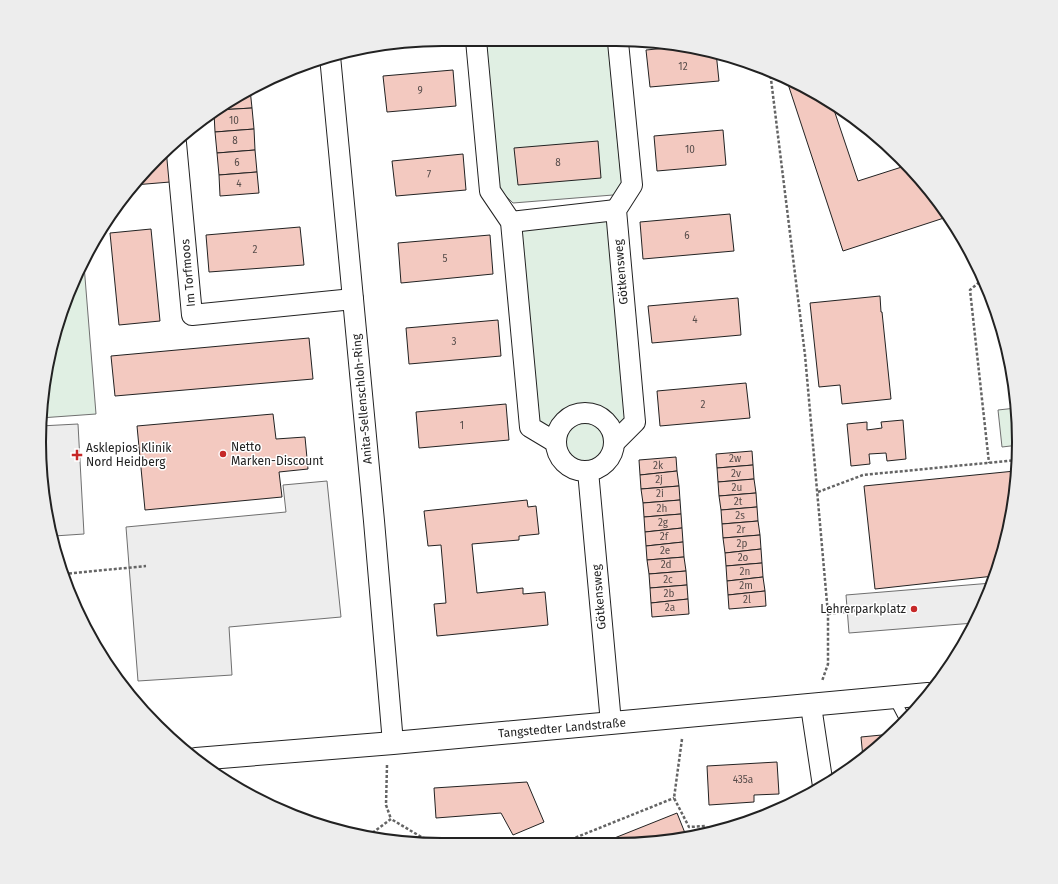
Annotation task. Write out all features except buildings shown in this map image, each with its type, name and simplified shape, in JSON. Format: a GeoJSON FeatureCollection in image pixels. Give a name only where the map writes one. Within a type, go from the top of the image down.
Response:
{"type":"FeatureCollection","features":[{"type":"Feature","properties":{"kind":"street"},"geometry":{"type":"LineString","coordinates":[[477,46],[490,192],[511,222],[530,427],[555,442]]}},
{"type":"Feature","properties":{"kind":"street"},"geometry":{"type":"LineString","coordinates":[[511,222],[616,210],[632,185],[618,46]]}},
{"type":"Feature","properties":{"kind":"street","name":"Anita-Sellenschloh-Ring"},"geometry":{"type":"LineString","coordinates":[[331,62],[353,299],[391,743]]}},
{"type":"Feature","properties":{"kind":"street","name":"Im Torfmoos"},"geometry":{"type":"LineString","coordinates":[[176,148],[192,315],[353,299]]}},
{"type":"Feature","properties":{"kind":"street","name":"Götkensweg"},"geometry":{"type":"LineString","coordinates":[[614,443],[635,422],[616,210]]}},
{"type":"Feature","properties":{"kind":"street"},"geometry":{"type":"LineString","coordinates":[[585,412],[603,418],[609,425],[613,434],[614,443],[613,452],[603,465],[588,471],[578,471],[569,467],[562,460],[557,452],[555,442],[561,424],[576,414],[585,412]]}},
{"type":"Feature","properties":{"kind":"street","name":"Götkensweg"},"geometry":{"type":"LineString","coordinates":[[588,471],[611,723]]}},
{"type":"Feature","properties":{"kind":"street","name":"Tangstedter Landstraße"},"geometry":{"type":"LineString","coordinates":[[204,758],[811,706],[920,695]]}},
{"type":"Feature","properties":{"kind":"street"},"geometry":{"type":"LineString","coordinates":[[811,706],[822,780]]}},
{"type":"Feature","properties":{"kind":"lane"},"geometry":{"type":"LineString","coordinates":[[894,698],[903,715]]}},
{"type":"Feature","properties":{"kind":"path"},"geometry":{"type":"LineString","coordinates":[[771,77],[805,355],[828,614],[828,664],[811,706]]}},
{"type":"Feature","properties":{"kind":"path"},"geometry":{"type":"LineString","coordinates":[[978,282],[970,290],[989,463]]}},
{"type":"Feature","properties":{"kind":"path"},"geometry":{"type":"LineString","coordinates":[[817,492],[863,475],[1011,461]]}},
{"type":"Feature","properties":{"kind":"path"},"geometry":{"type":"LineString","coordinates":[[69,574],[146,566]]}},
{"type":"Feature","properties":{"kind":"path"},"geometry":{"type":"LineString","coordinates":[[828,614],[868,609]]}},
{"type":"Feature","properties":{"kind":"path"},"geometry":{"type":"LineString","coordinates":[[685,716],[674,798],[689,827],[705,826],[707,827]]}},
{"type":"Feature","properties":{"kind":"path"},"geometry":{"type":"LineString","coordinates":[[391,743],[386,805],[391,819],[422,837]]}},
{"type":"Feature","properties":{"kind":"path"},"geometry":{"type":"LineString","coordinates":[[574,838],[674,798]]}},
{"type":"Feature","properties":{"kind":"path"},"geometry":{"type":"LineString","coordinates":[[374,832],[391,819]]}},
{"type":"Feature","properties":{"kind":"green space"},"geometry":{"type":"Polygon","coordinates":[[[486,46],[608,46],[622,186],[613,195],[513,203],[500,190],[486,46]]]}},
{"type":"Feature","properties":{"kind":"green space"},"geometry":{"type":"Polygon","coordinates":[[[608,217],[627,419],[616,434],[605,419],[598,414],[584,409],[576,411],[568,414],[560,421],[551,438],[539,426],[518,226],[608,217]]]}},
{"type":"Feature","properties":{"kind":"green space"},"geometry":{"type":"Polygon","coordinates":[[[85,272],[96,414],[47,418],[49,390],[59,340],[76,290],[85,272]]]}},
{"type":"Feature","properties":{"kind":"green space"},"geometry":{"type":"Polygon","coordinates":[[[1010,409],[1012,446],[1002,447],[998,410],[1010,409]]]}},
{"type":"Feature","properties":{"kind":"green space"},"geometry":{"type":"Polygon","coordinates":[[[584,415],[594,417],[602,423],[608,431],[610,441],[608,451],[602,459],[594,465],[584,467],[574,465],[566,459],[560,451],[558,441],[560,431],[566,423],[574,417],[584,415]]]}},
{"type":"Feature","properties":{"kind":"shaded area"},"geometry":{"type":"Polygon","coordinates":[[[78,424],[84,534],[57,536],[49,494],[47,426],[78,424]]]}},
{"type":"Feature","properties":{"kind":"shaded area"},"geometry":{"type":"Polygon","coordinates":[[[327,481],[341,617],[229,627],[232,675],[138,681],[126,527],[286,512],[283,485],[327,481]]]}},
{"type":"Feature","properties":{"kind":"shaded area","name":"Lehrerparkplatz"},"geometry":{"type":"Polygon","coordinates":[[[986,584],[968,624],[849,633],[846,595],[986,584]]]}},
{"type":"Feature","properties":{"kind":"place","name":"Netto Marken-Discount"},"geometry":{"type":"Point","coordinates":[223,454]}},
{"type":"Feature","properties":{"kind":"place","name":"Asklepios Klinik Nord Heidberg"},"geometry":{"type":"Point","coordinates":[77,455]}},
{"type":"Feature","properties":{"kind":"place","name":"Lehrerparkplatz"},"geometry":{"type":"Point","coordinates":[914,609]}}]}
